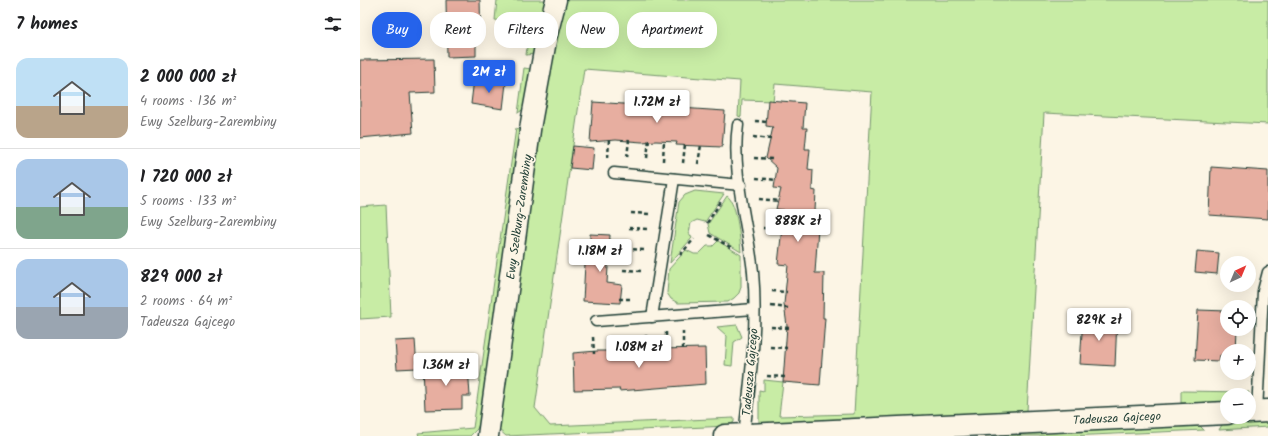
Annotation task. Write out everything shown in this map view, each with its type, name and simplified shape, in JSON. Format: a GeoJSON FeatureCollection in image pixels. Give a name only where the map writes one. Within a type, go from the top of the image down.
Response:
{"type":"FeatureCollection","features":[{"type":"Feature","properties":{"kind":"street","name":"Ewy Szelburg-Zarembiny"},"geometry":{"type":"LineString","coordinates":[[488,436],[531,123],[547,35],[556,0]]}},
{"type":"Feature","properties":{"kind":"street","name":"Tadeusza Gajcego"},"geometry":{"type":"LineString","coordinates":[[735,436],[1220,413]]}},
{"type":"Feature","properties":{"kind":"lane","name":"Tadeusza Gajcego"},"geometry":{"type":"LineString","coordinates":[[735,436],[754,328],[753,273],[737,185],[736,152],[738,125]]}},
{"type":"Feature","properties":{"kind":"lane"},"geometry":{"type":"LineString","coordinates":[[614,173],[737,185]]}},
{"type":"Feature","properties":{"kind":"lane"},"geometry":{"type":"LineString","coordinates":[[652,317],[674,179]]}},
{"type":"Feature","properties":{"kind":"lane"},"geometry":{"type":"LineString","coordinates":[[1258,412],[1263,292],[1268,272]]}},
{"type":"Feature","properties":{"kind":"lane"},"geometry":{"type":"LineString","coordinates":[[596,321],[754,309]]}},
{"type":"Feature","properties":{"kind":"path"},"geometry":{"type":"LineString","coordinates":[[747,137],[771,139]]}},
{"type":"Feature","properties":{"kind":"path"},"geometry":{"type":"LineString","coordinates":[[646,165],[649,139]]}},
{"type":"Feature","properties":{"kind":"path"},"geometry":{"type":"LineString","coordinates":[[626,164],[629,140]]}},
{"type":"Feature","properties":{"kind":"path"},"geometry":{"type":"LineString","coordinates":[[662,166],[664,140]]}},
{"type":"Feature","properties":{"kind":"path"},"geometry":{"type":"LineString","coordinates":[[682,168],[685,144]]}},
{"type":"Feature","properties":{"kind":"path"},"geometry":{"type":"LineString","coordinates":[[698,169],[701,145]]}},
{"type":"Feature","properties":{"kind":"path"},"geometry":{"type":"LineString","coordinates":[[749,158],[774,159]]}},
{"type":"Feature","properties":{"kind":"path"},"geometry":{"type":"LineString","coordinates":[[752,178],[777,180]]}},
{"type":"Feature","properties":{"kind":"path"},"geometry":{"type":"LineString","coordinates":[[707,223],[737,185]]}},
{"type":"Feature","properties":{"kind":"path"},"geometry":{"type":"LineString","coordinates":[[754,199],[780,201]]}},
{"type":"Feature","properties":{"kind":"path"},"geometry":{"type":"LineString","coordinates":[[631,213],[655,215]]}},
{"type":"Feature","properties":{"kind":"path"},"geometry":{"type":"LineString","coordinates":[[629,228],[653,229]]}},
{"type":"Feature","properties":{"kind":"path"},"geometry":{"type":"LineString","coordinates":[[759,228],[782,229]]}},
{"type":"Feature","properties":{"kind":"path"},"geometry":{"type":"LineString","coordinates":[[626,249],[650,250]]}},
{"type":"Feature","properties":{"kind":"path"},"geometry":{"type":"LineString","coordinates":[[623,270],[647,271]]}},
{"type":"Feature","properties":{"kind":"path"},"geometry":{"type":"LineString","coordinates":[[767,291],[787,292]]}},
{"type":"Feature","properties":{"kind":"path"},"geometry":{"type":"LineString","coordinates":[[767,306],[788,308]]}},
{"type":"Feature","properties":{"kind":"path"},"geometry":{"type":"LineString","coordinates":[[683,324],[683,350]]}},
{"type":"Feature","properties":{"kind":"path"},"geometry":{"type":"LineString","coordinates":[[666,325],[666,351]]}},
{"type":"Feature","properties":{"kind":"path"},"geometry":{"type":"LineString","coordinates":[[766,327],[789,328]]}},
{"type":"Feature","properties":{"kind":"path"},"geometry":{"type":"LineString","coordinates":[[646,333],[647,354]]}},
{"type":"Feature","properties":{"kind":"path"},"geometry":{"type":"LineString","coordinates":[[610,334],[611,353]]}},
{"type":"Feature","properties":{"kind":"path"},"geometry":{"type":"LineString","coordinates":[[630,334],[631,355]]}},
{"type":"Feature","properties":{"kind":"path"},"geometry":{"type":"LineString","coordinates":[[764,346],[787,348]]}},
{"type":"Feature","properties":{"kind":"path"},"geometry":{"type":"LineString","coordinates":[[762,376],[785,377]]}},
{"type":"Feature","properties":{"kind":"green space"},"geometry":{"type":"Polygon","coordinates":[[[497,0],[547,0],[544,12],[496,12],[497,0]]]}},
{"type":"Feature","properties":{"kind":"green space"},"geometry":{"type":"Polygon","coordinates":[[[565,0],[1268,0],[1268,124],[1044,113],[1027,411],[759,424],[759,390],[764,391],[764,380],[783,382],[779,416],[854,414],[872,92],[775,84],[773,101],[742,100],[741,117],[738,116],[740,81],[584,69],[535,408],[550,426],[734,418],[734,422],[728,426],[506,436],[498,429],[548,71],[554,48],[558,48],[558,29],[565,0]]]}},
{"type":"Feature","properties":{"kind":"green space"},"geometry":{"type":"Polygon","coordinates":[[[527,48],[536,48],[535,54],[526,55],[527,48]]]}},
{"type":"Feature","properties":{"kind":"green space"},"geometry":{"type":"Polygon","coordinates":[[[524,68],[531,69],[525,108],[518,113],[524,68]]]}},
{"type":"Feature","properties":{"kind":"green space"},"geometry":{"type":"Polygon","coordinates":[[[516,128],[521,132],[481,419],[477,429],[470,436],[419,436],[418,433],[473,428],[516,128]]]}},
{"type":"Feature","properties":{"kind":"green space"},"geometry":{"type":"Polygon","coordinates":[[[695,191],[724,194],[705,222],[697,220],[691,223],[689,233],[692,238],[670,263],[679,202],[685,195],[695,191]]]}},
{"type":"Feature","properties":{"kind":"green space"},"geometry":{"type":"Polygon","coordinates":[[[727,196],[736,213],[741,252],[710,233],[708,224],[727,196]]]}},
{"type":"Feature","properties":{"kind":"green space"},"geometry":{"type":"Polygon","coordinates":[[[386,205],[391,317],[360,319],[360,207],[386,205]]]}},
{"type":"Feature","properties":{"kind":"green space"},"geometry":{"type":"Polygon","coordinates":[[[718,241],[741,255],[741,287],[739,293],[728,302],[678,303],[671,299],[667,293],[669,269],[686,250],[694,254],[699,254],[707,246],[713,246],[718,241]]]}},
{"type":"Feature","properties":{"kind":"green space"},"geometry":{"type":"Polygon","coordinates":[[[737,325],[742,337],[734,342],[732,366],[725,365],[727,336],[717,327],[737,325]]]}},
{"type":"Feature","properties":{"kind":"green space"},"geometry":{"type":"Polygon","coordinates":[[[1181,391],[1220,392],[1220,403],[1181,403],[1181,391]]]}},
{"type":"Feature","properties":{"kind":"green space"},"geometry":{"type":"Polygon","coordinates":[[[1268,421],[1268,427],[1219,430],[1222,424],[1256,424],[1256,422],[1268,421]]]}},
{"type":"Feature","properties":{"kind":"green space"},"geometry":{"type":"Polygon","coordinates":[[[1198,424],[1204,430],[1069,436],[934,436],[1198,424]]]}},
{"type":"Feature","properties":{"kind":"building"},"geometry":{"type":"Polygon","coordinates":[[[446,0],[480,0],[480,12],[446,12],[446,0]]]}},
{"type":"Feature","properties":{"kind":"building"},"geometry":{"type":"Polygon","coordinates":[[[447,48],[476,48],[476,56],[447,57],[447,48]]]}},
{"type":"Feature","properties":{"kind":"building"},"geometry":{"type":"Polygon","coordinates":[[[434,59],[435,92],[410,93],[413,133],[360,138],[360,60],[434,59]]]}},
{"type":"Feature","properties":{"kind":"building"},"geometry":{"type":"Polygon","coordinates":[[[474,79],[506,83],[503,109],[471,104],[474,79]]]}},
{"type":"Feature","properties":{"kind":"building"},"geometry":{"type":"Polygon","coordinates":[[[768,100],[805,103],[803,128],[807,128],[805,149],[810,149],[808,169],[813,170],[812,190],[816,191],[815,211],[819,212],[815,273],[824,273],[823,318],[825,318],[820,385],[783,382],[787,326],[784,304],[788,265],[778,264],[784,210],[776,209],[781,189],[774,188],[777,168],[766,158],[773,127],[766,126],[768,100]]]}},
{"type":"Feature","properties":{"kind":"building"},"geometry":{"type":"Polygon","coordinates":[[[593,102],[638,105],[638,103],[659,104],[680,106],[680,108],[725,111],[722,147],[676,145],[677,142],[656,141],[642,142],[616,140],[590,142],[593,102]]]}},
{"type":"Feature","properties":{"kind":"building"},"geometry":{"type":"Polygon","coordinates":[[[573,146],[594,148],[592,170],[570,168],[573,146]]]}},
{"type":"Feature","properties":{"kind":"building"},"geometry":{"type":"Polygon","coordinates":[[[1211,167],[1268,171],[1268,219],[1209,215],[1211,167]]]}},
{"type":"Feature","properties":{"kind":"building"},"geometry":{"type":"Polygon","coordinates":[[[590,234],[610,235],[607,283],[622,285],[620,303],[583,301],[585,264],[590,255],[590,234]]]}},
{"type":"Feature","properties":{"kind":"building"},"geometry":{"type":"Polygon","coordinates":[[[1197,251],[1219,253],[1217,274],[1195,272],[1197,251]]]}},
{"type":"Feature","properties":{"kind":"building"},"geometry":{"type":"Polygon","coordinates":[[[1198,310],[1220,311],[1220,336],[1237,336],[1236,344],[1220,344],[1219,361],[1195,360],[1198,310]]]}},
{"type":"Feature","properties":{"kind":"building"},"geometry":{"type":"Polygon","coordinates":[[[1083,317],[1117,319],[1115,366],[1080,364],[1083,317]]]}},
{"type":"Feature","properties":{"kind":"building"},"geometry":{"type":"Polygon","coordinates":[[[415,340],[417,368],[397,369],[395,341],[415,340]]]}},
{"type":"Feature","properties":{"kind":"building"},"geometry":{"type":"Polygon","coordinates":[[[705,348],[706,384],[619,391],[620,389],[574,390],[573,353],[597,351],[618,351],[619,353],[658,352],[659,349],[705,348]]]}},
{"type":"Feature","properties":{"kind":"building"},"geometry":{"type":"Polygon","coordinates":[[[468,366],[470,396],[462,396],[462,409],[425,410],[423,367],[468,366]]]}}]}
